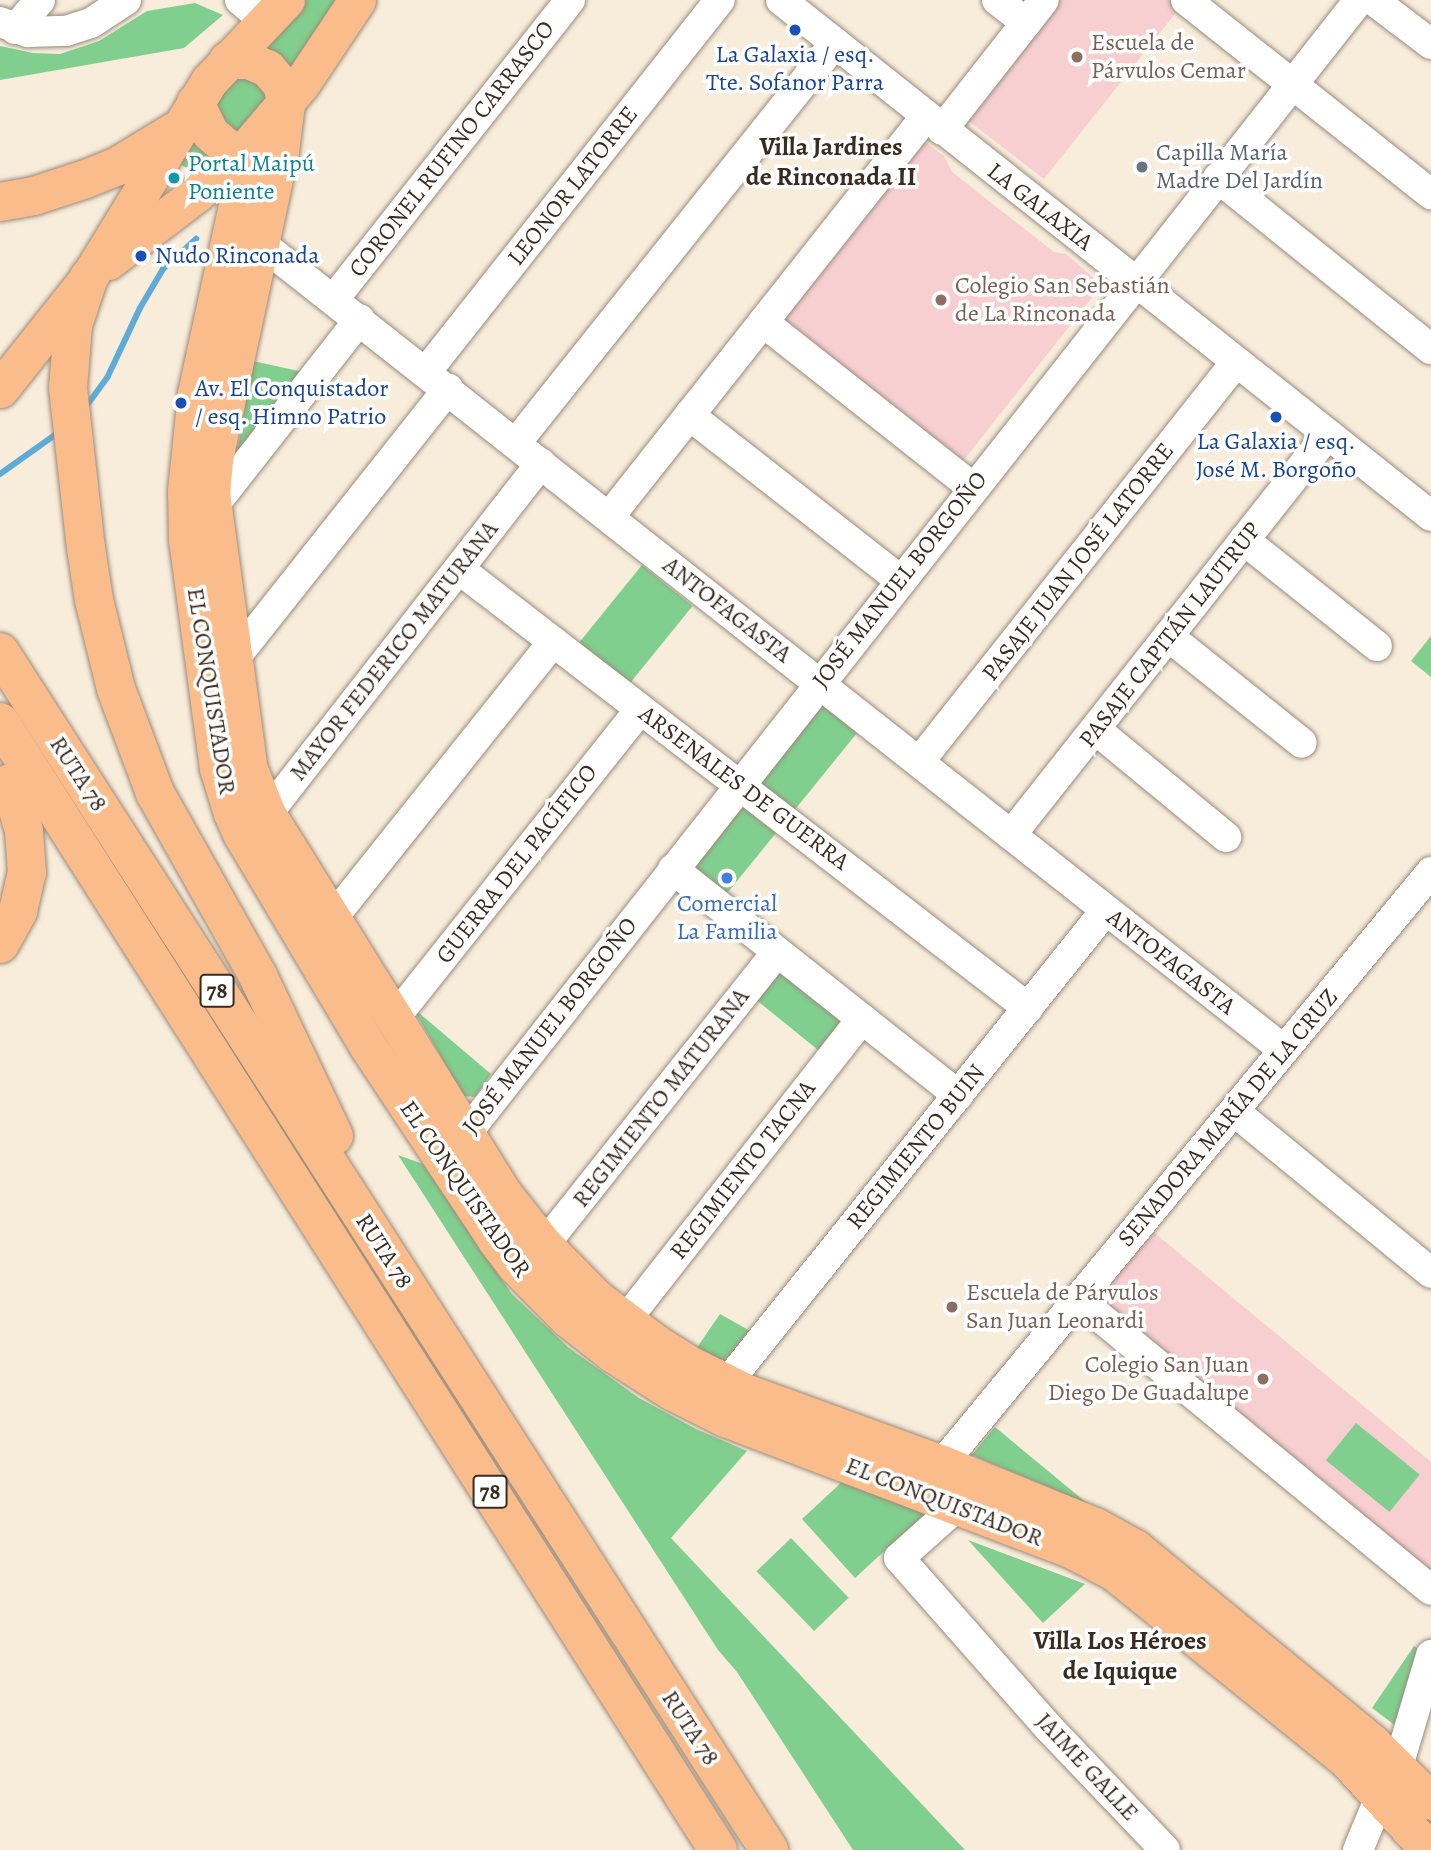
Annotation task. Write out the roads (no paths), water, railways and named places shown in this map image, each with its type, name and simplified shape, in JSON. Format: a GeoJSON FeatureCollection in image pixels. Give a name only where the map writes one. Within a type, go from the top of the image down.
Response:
{"type":"FeatureCollection","features":[{"type":"Feature","properties":{"kind":"highway"},"geometry":{"type":"LineString","coordinates":[[0,202],[34,196],[118,166],[186,116]]}},
{"type":"Feature","properties":{"kind":"highway"},"geometry":{"type":"LineString","coordinates":[[89,277],[73,325],[68,388],[94,600],[127,726],[170,824],[257,976],[434,1331]]}},
{"type":"Feature","properties":{"kind":"highway","name":"RUTA 78"},"geometry":{"type":"LineString","coordinates":[[0,652],[769,1850]]}},
{"type":"Feature","properties":{"kind":"highway","name":"RUTA 78"},"geometry":{"type":"LineString","coordinates":[[0,722],[718,1850]]}},
{"type":"Feature","properties":{"kind":"highway"},"geometry":{"type":"LineString","coordinates":[[5,775],[147,995],[236,1125],[293,1204],[358,1281]]}},
{"type":"Feature","properties":{"kind":"highway"},"geometry":{"type":"LineString","coordinates":[[0,944],[18,911],[27,873],[24,831],[5,775]]}},
{"type":"Feature","properties":{"kind":"main road"},"geometry":{"type":"LineString","coordinates":[[89,277],[239,157],[286,104],[357,0]]}},
{"type":"Feature","properties":{"kind":"main road"},"geometry":{"type":"LineString","coordinates":[[0,388],[89,277],[186,116],[263,7]]}},
{"type":"Feature","properties":{"kind":"main road"},"geometry":{"type":"LineString","coordinates":[[227,60],[248,60],[267,68],[281,83],[286,104]]}},
{"type":"Feature","properties":{"kind":"main road","name":"EL CONQUISTADOR"},"geometry":{"type":"LineString","coordinates":[[286,104],[281,151],[248,233],[196,394],[186,491],[187,540],[218,768],[232,813],[254,824],[331,920],[393,1020],[454,1148],[515,1265],[567,1318],[613,1354],[671,1391],[725,1418],[1072,1550],[1114,1572],[1347,1760],[1431,1801]]}},
{"type":"Feature","properties":{"kind":"main road"},"geometry":{"type":"LineString","coordinates":[[186,116],[239,157]]}},
{"type":"Feature","properties":{"kind":"main road","name":"EL CONQUISTADOR"},"geometry":{"type":"LineString","coordinates":[[239,157],[239,196],[248,233],[214,460],[211,509],[234,659],[254,824],[367,1045],[454,1148],[502,1192],[544,1245],[625,1321],[657,1345],[727,1383],[942,1464],[1095,1526],[1135,1548],[1390,1781],[1429,1850]]}},
{"type":"Feature","properties":{"kind":"main road"},"geometry":{"type":"LineString","coordinates":[[196,194],[219,205],[248,233]]}},
{"type":"Feature","properties":{"kind":"street"},"geometry":{"type":"LineString","coordinates":[[8,26],[40,0]]}},
{"type":"Feature","properties":{"kind":"street"},"geometry":{"type":"LineString","coordinates":[[8,26],[40,33],[78,28],[103,16],[126,0]]}},
{"type":"Feature","properties":{"kind":"street","name":"CORONEL RUFINO CARRASCO"},"geometry":{"type":"LineString","coordinates":[[334,299],[570,0]]}},
{"type":"Feature","properties":{"kind":"street","name":"LEONOR LATORRE"},"geometry":{"type":"LineString","coordinates":[[234,659],[437,380],[720,0]]}},
{"type":"Feature","properties":{"kind":"street","name":"LA GALAXIA"},"geometry":{"type":"LineString","coordinates":[[781,0],[1431,516]]}},
{"type":"Feature","properties":{"kind":"street"},"geometry":{"type":"LineString","coordinates":[[609,517],[763,322],[934,123],[1035,11],[997,0]]}},
{"type":"Feature","properties":{"kind":"street"},"geometry":{"type":"LineString","coordinates":[[1186,0],[1431,194]]}},
{"type":"Feature","properties":{"kind":"street","name":"JOSÉ MANUEL BORGOÑO"},"geometry":{"type":"LineString","coordinates":[[454,1148],[1359,0]]}},
{"type":"Feature","properties":{"kind":"street"},"geometry":{"type":"LineString","coordinates":[[1373,0],[1431,44]]}},
{"type":"Feature","properties":{"kind":"street"},"geometry":{"type":"LineString","coordinates":[[516,443],[835,43]]}},
{"type":"Feature","properties":{"kind":"street"},"geometry":{"type":"LineString","coordinates":[[1218,178],[1431,349]]}},
{"type":"Feature","properties":{"kind":"street","name":"ANTOFAGASTA"},"geometry":{"type":"LineString","coordinates":[[248,233],[1284,1051]]}},
{"type":"Feature","properties":{"kind":"street"},"geometry":{"type":"LineString","coordinates":[[211,509],[360,319]]}},
{"type":"Feature","properties":{"kind":"street"},"geometry":{"type":"LineString","coordinates":[[763,322],[973,488]]}},
{"type":"Feature","properties":{"kind":"street","name":"PASAJE JUAN JOSÉ LATORRE"},"geometry":{"type":"LineString","coordinates":[[919,762],[1236,362]]}},
{"type":"Feature","properties":{"kind":"street"},"geometry":{"type":"LineString","coordinates":[[689,415],[900,580]]}},
{"type":"Feature","properties":{"kind":"street","name":"PASAJE CAPITÁN LAUTRUP"},"geometry":{"type":"LineString","coordinates":[[1012,835],[1328,434]]}},
{"type":"Feature","properties":{"kind":"street","name":"MAYOR FEDERICO MATURANA"},"geometry":{"type":"LineString","coordinates":[[254,824],[541,463]]}},
{"type":"Feature","properties":{"kind":"street"},"geometry":{"type":"LineString","coordinates":[[1244,540],[1377,646]]}},
{"type":"Feature","properties":{"kind":"street","name":"ARSENALES DE GUERRA"},"geometry":{"type":"LineString","coordinates":[[459,569],[738,785],[757,796],[1028,1008]]}},
{"type":"Feature","properties":{"kind":"street"},"geometry":{"type":"LineString","coordinates":[[1168,636],[1302,743]]}},
{"type":"Feature","properties":{"kind":"street"},"geometry":{"type":"LineString","coordinates":[[331,920],[553,642]]}},
{"type":"Feature","properties":{"kind":"street","name":"GUERRA DEL PACÍFICO"},"geometry":{"type":"LineString","coordinates":[[393,1020],[640,709]]}},
{"type":"Feature","properties":{"kind":"street"},"geometry":{"type":"LineString","coordinates":[[1095,729],[1226,837]]}},
{"type":"Feature","properties":{"kind":"street"},"geometry":{"type":"LineString","coordinates":[[673,869],[958,1095]]}},
{"type":"Feature","properties":{"kind":"street","name":"SENADORA MARÍA DE LA CRUZ"},"geometry":{"type":"LineString","coordinates":[[943,1503],[942,1464],[1431,872]]}},
{"type":"Feature","properties":{"kind":"street","name":"REGIMIENTO BUIN"},"geometry":{"type":"LineString","coordinates":[[727,1383],[1106,910]]}},
{"type":"Feature","properties":{"kind":"street","name":"REGIMIENTO MATURANA"},"geometry":{"type":"LineString","coordinates":[[544,1245],[777,952]]}},
{"type":"Feature","properties":{"kind":"street","name":"REGIMIENTO TACNA"},"geometry":{"type":"LineString","coordinates":[[625,1321],[862,1019]]}},
{"type":"Feature","properties":{"kind":"street"},"geometry":{"type":"LineString","coordinates":[[1234,1111],[1431,1273]]}},
{"type":"Feature","properties":{"kind":"street"},"geometry":{"type":"LineString","coordinates":[[1078,1299],[1431,1590]]}},
{"type":"Feature","properties":{"kind":"street","name":"JAIME GALLE"},"geometry":{"type":"LineString","coordinates":[[943,1503],[900,1558],[1049,1728],[1165,1850]]}},
{"type":"Feature","properties":{"kind":"street"},"geometry":{"type":"LineString","coordinates":[[1358,1850],[1390,1781],[1431,1655]]}},
{"type":"Feature","properties":{"kind":"waterway"},"geometry":{"type":"LineString","coordinates":[[85,408],[108,376],[140,308],[163,269],[196,239]]}},
{"type":"Feature","properties":{"kind":"waterway"},"geometry":{"type":"LineString","coordinates":[[0,474],[59,432]]}},
{"type":"Feature","properties":{"kind":"place","name":"La Galaxia / esq. Tte. Sofanor Parra"},"geometry":{"type":"Point","coordinates":[795,30]}},
{"type":"Feature","properties":{"kind":"place","name":"Escuela de Párvulos Cemar"},"geometry":{"type":"Point","coordinates":[1077,57]}},
{"type":"Feature","properties":{"kind":"place","name":"Capilla María Madre Del Jardín"},"geometry":{"type":"Point","coordinates":[1142,167]}},
{"type":"Feature","properties":{"kind":"place","name":"Portal Maipú Poniente"},"geometry":{"type":"Point","coordinates":[174,178]}},
{"type":"Feature","properties":{"kind":"place","name":"Nudo Rinconada"},"geometry":{"type":"Point","coordinates":[141,256]}},
{"type":"Feature","properties":{"kind":"place","name":"Colegio San Sebastián de La Rinconada"},"geometry":{"type":"Point","coordinates":[941,300]}},
{"type":"Feature","properties":{"kind":"place","name":"Av. El Conquistador / esq. Himno Patrio"},"geometry":{"type":"Point","coordinates":[181,403]}},
{"type":"Feature","properties":{"kind":"place","name":"La Galaxia / esq. José M. Borgoño"},"geometry":{"type":"Point","coordinates":[1276,417]}},
{"type":"Feature","properties":{"kind":"place","name":"Comercial La Familia"},"geometry":{"type":"Point","coordinates":[727,878]}},
{"type":"Feature","properties":{"kind":"place","name":"Escuela de Párvulos San Juan Leonardi"},"geometry":{"type":"Point","coordinates":[952,1307]}},
{"type":"Feature","properties":{"kind":"place","name":"Colegio San Juan Diego De Guadalupe"},"geometry":{"type":"Point","coordinates":[1263,1379]}},
{"type":"Feature","properties":{"kind":"district","name":"Villa Jardines de Rinconada II"},"geometry":{"type":"Point","coordinates":[831,162]}},
{"type":"Feature","properties":{"kind":"district","name":"Villa Los Héroes de Iquique"},"geometry":{"type":"Point","coordinates":[1120,1656]}}]}
